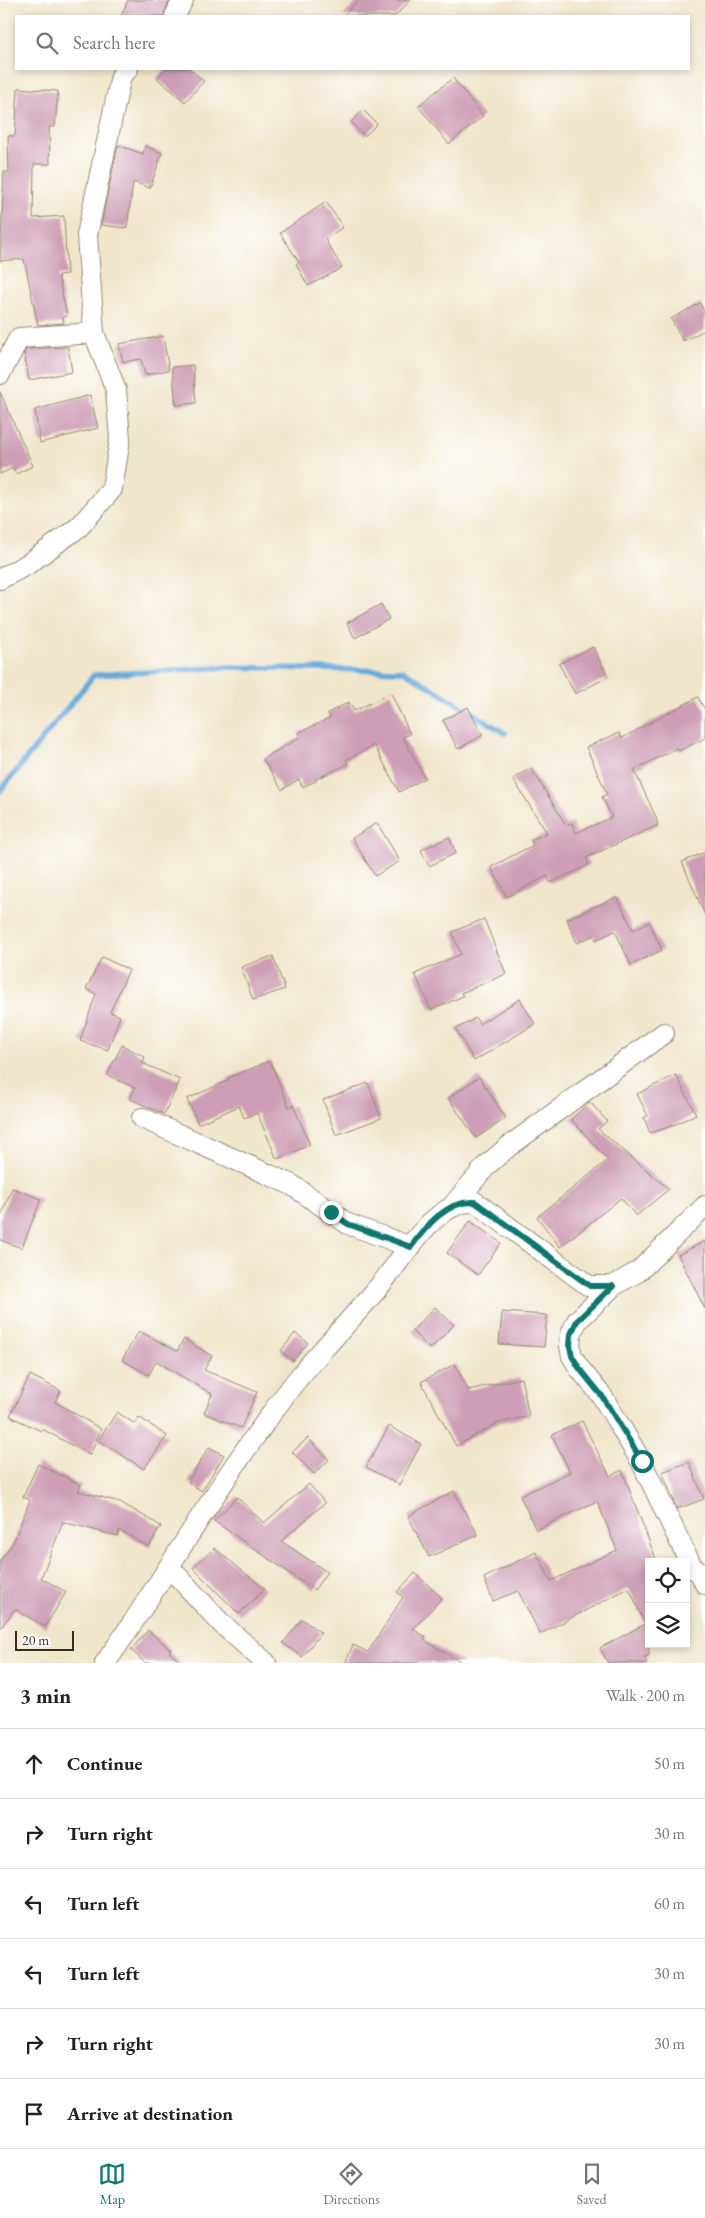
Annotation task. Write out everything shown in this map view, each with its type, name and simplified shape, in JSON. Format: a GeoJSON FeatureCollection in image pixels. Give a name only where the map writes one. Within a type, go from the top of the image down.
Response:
{"type":"FeatureCollection","features":[{"type":"Feature","properties":{"kind":"street"},"geometry":{"type":"LineString","coordinates":[[176,15],[183,0]]}},
{"type":"Feature","properties":{"kind":"street"},"geometry":{"type":"LineString","coordinates":[[0,579],[28,564],[79,526],[112,489],[120,439],[116,390],[94,333],[87,235],[121,76],[127,70]]}},
{"type":"Feature","properties":{"kind":"street"},"geometry":{"type":"LineString","coordinates":[[0,374],[19,338],[94,333]]}},
{"type":"Feature","properties":{"kind":"street"},"geometry":{"type":"LineString","coordinates":[[105,1663],[144,1608],[255,1436],[305,1370],[378,1289],[411,1247],[442,1213],[454,1204],[487,1165],[508,1147],[664,1033]]}},
{"type":"Feature","properties":{"kind":"street"},"geometry":{"type":"LineString","coordinates":[[142,1118],[292,1185],[348,1224],[411,1247]]}},
{"type":"Feature","properties":{"kind":"street"},"geometry":{"type":"LineString","coordinates":[[454,1204],[465,1201],[475,1202],[590,1286],[613,1286]]}},
{"type":"Feature","properties":{"kind":"street"},"geometry":{"type":"LineString","coordinates":[[695,1575],[642,1461],[602,1396],[572,1356],[570,1346],[571,1334],[577,1321],[613,1286],[639,1271],[705,1206]]}},
{"type":"Feature","properties":{"kind":"street"},"geometry":{"type":"LineString","coordinates":[[170,1568],[221,1623],[266,1663]]}},
{"type":"Feature","properties":{"kind":"building"},"geometry":{"type":"Polygon","coordinates":[[[128,0],[170,0],[163,15],[121,15],[128,0]]]}},
{"type":"Feature","properties":{"kind":"building"},"geometry":{"type":"Polygon","coordinates":[[[359,0],[411,0],[396,15],[344,15],[359,0]]]}},
{"type":"Feature","properties":{"kind":"building"},"geometry":{"type":"Polygon","coordinates":[[[164,70],[191,70],[204,81],[185,102],[157,78],[164,70]]]}},
{"type":"Feature","properties":{"kind":"building"},"geometry":{"type":"Polygon","coordinates":[[[453,78],[483,116],[449,144],[418,106],[453,78]]]}},
{"type":"Feature","properties":{"kind":"building"},"geometry":{"type":"Polygon","coordinates":[[[18,88],[58,91],[55,127],[49,127],[50,164],[34,164],[33,218],[64,216],[67,274],[58,275],[67,316],[63,317],[64,323],[38,325],[24,259],[0,261],[4,172],[9,172],[8,136],[15,136],[18,88]]]}},
{"type":"Feature","properties":{"kind":"building"},"geometry":{"type":"Polygon","coordinates":[[[363,110],[377,124],[365,136],[351,122],[363,110]]]}},
{"type":"Feature","properties":{"kind":"building"},"geometry":{"type":"Polygon","coordinates":[[[118,145],[143,154],[145,146],[162,153],[150,188],[133,182],[127,228],[101,225],[118,145]]]}},
{"type":"Feature","properties":{"kind":"building"},"geometry":{"type":"Polygon","coordinates":[[[326,202],[343,227],[325,239],[342,268],[308,286],[296,264],[299,262],[280,233],[326,202]]]}},
{"type":"Feature","properties":{"kind":"building"},"geometry":{"type":"Polygon","coordinates":[[[700,303],[705,313],[705,330],[683,341],[671,319],[700,303]]]}},
{"type":"Feature","properties":{"kind":"building"},"geometry":{"type":"Polygon","coordinates":[[[163,336],[169,370],[145,375],[141,359],[123,362],[119,344],[163,336]]]}},
{"type":"Feature","properties":{"kind":"building"},"geometry":{"type":"Polygon","coordinates":[[[68,347],[72,372],[29,380],[24,353],[26,349],[68,347]]]}},
{"type":"Feature","properties":{"kind":"building"},"geometry":{"type":"Polygon","coordinates":[[[193,365],[196,403],[176,405],[172,367],[193,365]]]}},
{"type":"Feature","properties":{"kind":"building"},"geometry":{"type":"Polygon","coordinates":[[[0,392],[33,466],[16,474],[13,468],[0,474],[0,392]]]}},
{"type":"Feature","properties":{"kind":"building"},"geometry":{"type":"Polygon","coordinates":[[[90,395],[98,428],[40,443],[35,410],[90,395]]]}},
{"type":"Feature","properties":{"kind":"building"},"geometry":{"type":"Polygon","coordinates":[[[381,604],[389,619],[355,638],[347,623],[381,604]]]}},
{"type":"Feature","properties":{"kind":"building"},"geometry":{"type":"Polygon","coordinates":[[[593,647],[608,677],[575,694],[559,664],[593,647]]]}},
{"type":"Feature","properties":{"kind":"building"},"geometry":{"type":"Polygon","coordinates":[[[391,693],[410,734],[403,737],[425,778],[399,792],[374,745],[346,760],[348,764],[316,779],[316,781],[302,787],[299,779],[282,790],[263,759],[300,737],[298,733],[330,718],[328,713],[349,702],[354,711],[391,693]]]}},
{"type":"Feature","properties":{"kind":"building"},"geometry":{"type":"Polygon","coordinates":[[[698,697],[705,710],[705,738],[679,751],[677,748],[634,770],[658,825],[586,858],[589,865],[550,883],[547,876],[507,897],[491,867],[533,845],[531,840],[547,833],[513,779],[531,768],[566,825],[572,823],[576,833],[612,817],[602,797],[607,794],[586,747],[619,733],[622,738],[698,697]]]}},
{"type":"Feature","properties":{"kind":"building"},"geometry":{"type":"Polygon","coordinates":[[[468,707],[483,735],[458,749],[443,720],[468,707]]]}},
{"type":"Feature","properties":{"kind":"building"},"geometry":{"type":"Polygon","coordinates":[[[377,823],[400,861],[375,876],[352,838],[377,823]]]}},
{"type":"Feature","properties":{"kind":"building"},"geometry":{"type":"Polygon","coordinates":[[[449,837],[456,853],[429,866],[421,850],[449,837]]]}},
{"type":"Feature","properties":{"kind":"building"},"geometry":{"type":"Polygon","coordinates":[[[705,852],[705,915],[682,862],[705,852]]]}},
{"type":"Feature","properties":{"kind":"building"},"geometry":{"type":"Polygon","coordinates":[[[617,897],[633,930],[649,922],[662,950],[631,965],[615,931],[596,940],[594,935],[577,943],[567,919],[617,897]]]}},
{"type":"Feature","properties":{"kind":"building"},"geometry":{"type":"Polygon","coordinates":[[[484,919],[506,974],[461,993],[463,996],[431,1010],[415,974],[461,954],[452,932],[484,919]]]}},
{"type":"Feature","properties":{"kind":"building"},"geometry":{"type":"Polygon","coordinates":[[[273,956],[285,989],[253,1000],[241,967],[273,956]]]}},
{"type":"Feature","properties":{"kind":"building"},"geometry":{"type":"Polygon","coordinates":[[[102,957],[129,970],[110,1012],[120,1016],[108,1050],[80,1041],[96,994],[86,989],[102,957]]]}},
{"type":"Feature","properties":{"kind":"building"},"geometry":{"type":"Polygon","coordinates":[[[520,999],[535,1024],[474,1061],[456,1029],[476,1018],[479,1024],[520,999]]]}},
{"type":"Feature","properties":{"kind":"building"},"geometry":{"type":"Polygon","coordinates":[[[122,1045],[145,1057],[142,1063],[180,1080],[164,1114],[130,1099],[135,1088],[107,1075],[122,1045]]]}},
{"type":"Feature","properties":{"kind":"building"},"geometry":{"type":"Polygon","coordinates":[[[270,1061],[289,1107],[293,1105],[310,1145],[277,1159],[257,1113],[244,1118],[239,1106],[198,1124],[187,1099],[229,1080],[228,1078],[270,1061]]]}},
{"type":"Feature","properties":{"kind":"building"},"geometry":{"type":"Polygon","coordinates":[[[676,1075],[696,1114],[672,1126],[650,1133],[644,1118],[648,1116],[637,1094],[676,1075]]]}},
{"type":"Feature","properties":{"kind":"building"},"geometry":{"type":"Polygon","coordinates":[[[479,1077],[506,1118],[476,1138],[448,1098],[479,1077]]]}},
{"type":"Feature","properties":{"kind":"building"},"geometry":{"type":"Polygon","coordinates":[[[368,1083],[381,1118],[336,1135],[323,1100],[368,1083]]]}},
{"type":"Feature","properties":{"kind":"building"},"geometry":{"type":"Polygon","coordinates":[[[590,1102],[607,1121],[598,1129],[669,1189],[636,1216],[621,1198],[560,1247],[537,1217],[608,1160],[571,1119],[590,1102]]]}},
{"type":"Feature","properties":{"kind":"building"},"geometry":{"type":"Polygon","coordinates":[[[12,1188],[41,1199],[22,1248],[0,1240],[0,1219],[12,1188]]]}},
{"type":"Feature","properties":{"kind":"building"},"geometry":{"type":"Polygon","coordinates":[[[470,1221],[501,1243],[478,1275],[447,1253],[470,1221]]]}},
{"type":"Feature","properties":{"kind":"building"},"geometry":{"type":"Polygon","coordinates":[[[705,1241],[705,1309],[678,1255],[705,1241]]]}},
{"type":"Feature","properties":{"kind":"building"},"geometry":{"type":"Polygon","coordinates":[[[435,1307],[454,1325],[430,1349],[412,1331],[435,1307]]]}},
{"type":"Feature","properties":{"kind":"building"},"geometry":{"type":"Polygon","coordinates":[[[502,1312],[547,1315],[544,1347],[499,1344],[502,1312]]]}},
{"type":"Feature","properties":{"kind":"building"},"geometry":{"type":"Polygon","coordinates":[[[139,1331],[177,1351],[184,1339],[212,1356],[204,1370],[257,1392],[241,1428],[204,1413],[212,1394],[156,1361],[149,1375],[122,1360],[139,1331]]]}},
{"type":"Feature","properties":{"kind":"building"},"geometry":{"type":"Polygon","coordinates":[[[295,1333],[308,1343],[293,1361],[281,1351],[295,1333]]]}},
{"type":"Feature","properties":{"kind":"building"},"geometry":{"type":"Polygon","coordinates":[[[455,1364],[468,1390],[521,1378],[529,1416],[498,1423],[456,1446],[421,1382],[455,1364]]]}},
{"type":"Feature","properties":{"kind":"building"},"geometry":{"type":"Polygon","coordinates":[[[30,1375],[61,1391],[55,1402],[101,1429],[90,1455],[42,1429],[41,1431],[10,1416],[30,1375]]]}},
{"type":"Feature","properties":{"kind":"building"},"geometry":{"type":"Polygon","coordinates":[[[117,1412],[135,1424],[139,1417],[167,1436],[144,1469],[98,1440],[117,1412]]]}},
{"type":"Feature","properties":{"kind":"building"},"geometry":{"type":"Polygon","coordinates":[[[582,1421],[610,1476],[622,1470],[655,1558],[645,1558],[645,1624],[629,1588],[540,1634],[518,1591],[493,1601],[484,1578],[536,1552],[551,1581],[617,1550],[597,1501],[536,1530],[520,1496],[570,1472],[552,1435],[582,1421]]]}},
{"type":"Feature","properties":{"kind":"building"},"geometry":{"type":"Polygon","coordinates":[[[389,1426],[421,1444],[399,1485],[366,1467],[389,1426]]]}},
{"type":"Feature","properties":{"kind":"building"},"geometry":{"type":"Polygon","coordinates":[[[308,1438],[329,1460],[314,1474],[292,1452],[308,1438]]]}},
{"type":"Feature","properties":{"kind":"building"},"geometry":{"type":"Polygon","coordinates":[[[209,1447],[224,1455],[202,1491],[188,1482],[209,1447]]]}},
{"type":"Feature","properties":{"kind":"building"},"geometry":{"type":"Polygon","coordinates":[[[689,1462],[704,1499],[677,1509],[662,1472],[689,1462]]]}},
{"type":"Feature","properties":{"kind":"building"},"geometry":{"type":"Polygon","coordinates":[[[38,1464],[81,1485],[78,1491],[120,1502],[161,1526],[149,1547],[119,1530],[118,1536],[63,1522],[41,1578],[66,1592],[45,1627],[15,1609],[0,1629],[0,1561],[13,1543],[30,1500],[23,1497],[38,1464]]]}},
{"type":"Feature","properties":{"kind":"building"},"geometry":{"type":"Polygon","coordinates":[[[309,1484],[325,1503],[281,1541],[327,1572],[314,1590],[214,1521],[237,1497],[264,1523],[309,1484]]]}},
{"type":"Feature","properties":{"kind":"building"},"geometry":{"type":"Polygon","coordinates":[[[454,1491],[478,1535],[429,1557],[408,1516],[454,1491]]]}},
{"type":"Feature","properties":{"kind":"building"},"geometry":{"type":"Polygon","coordinates":[[[214,1548],[265,1589],[239,1614],[193,1568],[214,1548]]]}},
{"type":"Feature","properties":{"kind":"building"},"geometry":{"type":"Polygon","coordinates":[[[415,1573],[442,1598],[413,1629],[426,1637],[424,1640],[463,1663],[345,1663],[353,1645],[368,1652],[403,1597],[397,1592],[415,1573]]]}},
{"type":"Feature","properties":{"kind":"building"},"geometry":{"type":"Polygon","coordinates":[[[302,1619],[321,1633],[302,1657],[283,1643],[302,1619]]]}},
{"type":"Feature","properties":{"kind":"building"},"geometry":{"type":"Polygon","coordinates":[[[645,1624],[645,1648],[649,1648],[649,1655],[644,1657],[647,1663],[608,1663],[600,1648],[645,1624]]]}},
{"type":"Feature","properties":{"kind":"building"},"geometry":{"type":"Polygon","coordinates":[[[148,1630],[171,1650],[169,1652],[182,1663],[145,1663],[131,1650],[148,1630]]]}},
{"type":"Feature","properties":{"kind":"waterway"},"geometry":{"type":"LineString","coordinates":[[0,791],[94,675],[229,667],[404,671],[505,733]]}},
{"type":"Feature","properties":{"kind":"route"},"geometry":{"type":"LineString","coordinates":[[331,1212],[348,1224],[411,1247],[421,1233],[454,1204],[465,1201],[475,1202],[590,1286],[598,1288],[613,1286],[577,1321],[571,1334],[570,1346],[572,1356],[580,1369],[602,1396],[642,1461]]}}]}
